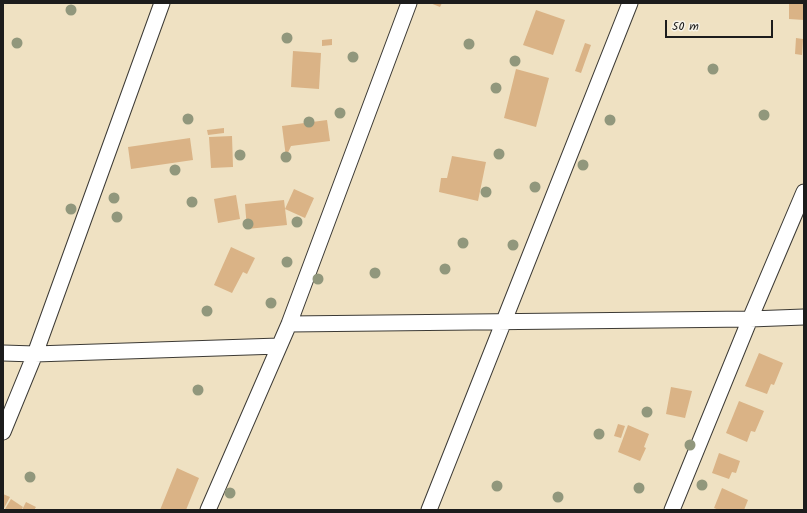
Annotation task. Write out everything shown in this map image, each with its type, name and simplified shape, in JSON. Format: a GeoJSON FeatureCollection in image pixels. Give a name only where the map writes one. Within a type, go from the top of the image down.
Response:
{"type":"FeatureCollection","features":[{"type":"Feature","properties":{"kind":"street"},"geometry":{"type":"LineString","coordinates":[[3,432],[35,354],[162,3]]}},
{"type":"Feature","properties":{"kind":"street"},"geometry":{"type":"LineString","coordinates":[[208,510],[289,324],[409,3]]}},
{"type":"Feature","properties":{"kind":"street"},"geometry":{"type":"LineString","coordinates":[[429,510],[630,3]]}},
{"type":"Feature","properties":{"kind":"street"},"geometry":{"type":"LineString","coordinates":[[672,510],[804,192]]}},
{"type":"Feature","properties":{"kind":"street"},"geometry":{"type":"LineString","coordinates":[[289,324],[750,319],[804,317]]}},
{"type":"Feature","properties":{"kind":"street"},"geometry":{"type":"LineString","coordinates":[[3,353],[35,354],[279,346]]}},
{"type":"Feature","properties":{"kind":"building"},"geometry":{"type":"Polygon","coordinates":[[[430,3],[442,3],[440,7],[430,3]]]}},
{"type":"Feature","properties":{"kind":"building"},"geometry":{"type":"Polygon","coordinates":[[[789,3],[804,3],[804,20],[789,19],[789,3]]]}},
{"type":"Feature","properties":{"kind":"building"},"geometry":{"type":"Polygon","coordinates":[[[536,10],[565,20],[553,55],[523,45],[536,10]]]}},
{"type":"Feature","properties":{"kind":"building"},"geometry":{"type":"Polygon","coordinates":[[[796,38],[803,39],[802,55],[795,54],[796,38]]]}},
{"type":"Feature","properties":{"kind":"building"},"geometry":{"type":"Polygon","coordinates":[[[332,39],[332,45],[322,46],[322,40],[332,39]]]}},
{"type":"Feature","properties":{"kind":"building"},"geometry":{"type":"Polygon","coordinates":[[[585,43],[591,45],[581,73],[575,71],[585,43]]]}},
{"type":"Feature","properties":{"kind":"building"},"geometry":{"type":"Polygon","coordinates":[[[293,51],[321,53],[319,89],[291,87],[293,51]]]}},
{"type":"Feature","properties":{"kind":"building"},"geometry":{"type":"Polygon","coordinates":[[[516,69],[549,78],[536,127],[504,118],[516,69]]]}},
{"type":"Feature","properties":{"kind":"building"},"geometry":{"type":"Polygon","coordinates":[[[327,120],[330,141],[291,146],[286,157],[282,126],[327,120]]]}},
{"type":"Feature","properties":{"kind":"building"},"geometry":{"type":"Polygon","coordinates":[[[224,128],[224,133],[208,135],[207,130],[224,128]]]}},
{"type":"Feature","properties":{"kind":"building"},"geometry":{"type":"Polygon","coordinates":[[[232,136],[233,167],[211,168],[209,137],[232,136]]]}},
{"type":"Feature","properties":{"kind":"building"},"geometry":{"type":"Polygon","coordinates":[[[190,138],[193,160],[131,169],[128,147],[190,138]]]}},
{"type":"Feature","properties":{"kind":"building"},"geometry":{"type":"Polygon","coordinates":[[[452,156],[486,162],[478,201],[439,192],[441,178],[447,178],[452,156]]]}},
{"type":"Feature","properties":{"kind":"building"},"geometry":{"type":"Polygon","coordinates":[[[294,189],[314,198],[305,218],[285,209],[294,189]]]}},
{"type":"Feature","properties":{"kind":"building"},"geometry":{"type":"Polygon","coordinates":[[[236,195],[240,219],[218,223],[214,199],[236,195]]]}},
{"type":"Feature","properties":{"kind":"building"},"geometry":{"type":"Polygon","coordinates":[[[284,200],[287,225],[247,229],[245,204],[284,200]]]}},
{"type":"Feature","properties":{"kind":"building"},"geometry":{"type":"Polygon","coordinates":[[[231,247],[255,258],[247,274],[243,272],[232,293],[214,285],[231,247]]]}},
{"type":"Feature","properties":{"kind":"building"},"geometry":{"type":"Polygon","coordinates":[[[759,353],[783,363],[774,385],[771,384],[767,394],[745,386],[759,353]]]}},
{"type":"Feature","properties":{"kind":"building"},"geometry":{"type":"Polygon","coordinates":[[[671,387],[692,391],[685,418],[666,414],[671,387]]]}},
{"type":"Feature","properties":{"kind":"building"},"geometry":{"type":"Polygon","coordinates":[[[739,401],[764,411],[755,432],[751,431],[747,442],[726,433],[739,401]]]}},
{"type":"Feature","properties":{"kind":"building"},"geometry":{"type":"Polygon","coordinates":[[[618,424],[625,426],[621,438],[614,436],[618,424]]]}},
{"type":"Feature","properties":{"kind":"building"},"geometry":{"type":"Polygon","coordinates":[[[628,425],[649,434],[644,447],[646,448],[640,461],[618,452],[628,425]]]}},
{"type":"Feature","properties":{"kind":"building"},"geometry":{"type":"Polygon","coordinates":[[[719,453],[740,461],[736,473],[732,472],[729,479],[712,473],[719,453]]]}},
{"type":"Feature","properties":{"kind":"building"},"geometry":{"type":"Polygon","coordinates":[[[177,468],[199,478],[186,510],[160,510],[177,468]]]}},
{"type":"Feature","properties":{"kind":"building"},"geometry":{"type":"Polygon","coordinates":[[[722,488],[748,500],[744,510],[719,510],[714,508],[722,488]]]}},
{"type":"Feature","properties":{"kind":"building"},"geometry":{"type":"Polygon","coordinates":[[[3,494],[10,497],[3,510],[3,494]]]}},
{"type":"Feature","properties":{"kind":"building"},"geometry":{"type":"Polygon","coordinates":[[[11,499],[23,507],[21,510],[5,509],[11,499]]]}},
{"type":"Feature","properties":{"kind":"building"},"geometry":{"type":"Polygon","coordinates":[[[26,502],[36,507],[34,510],[22,510],[26,502]]]}}]}
